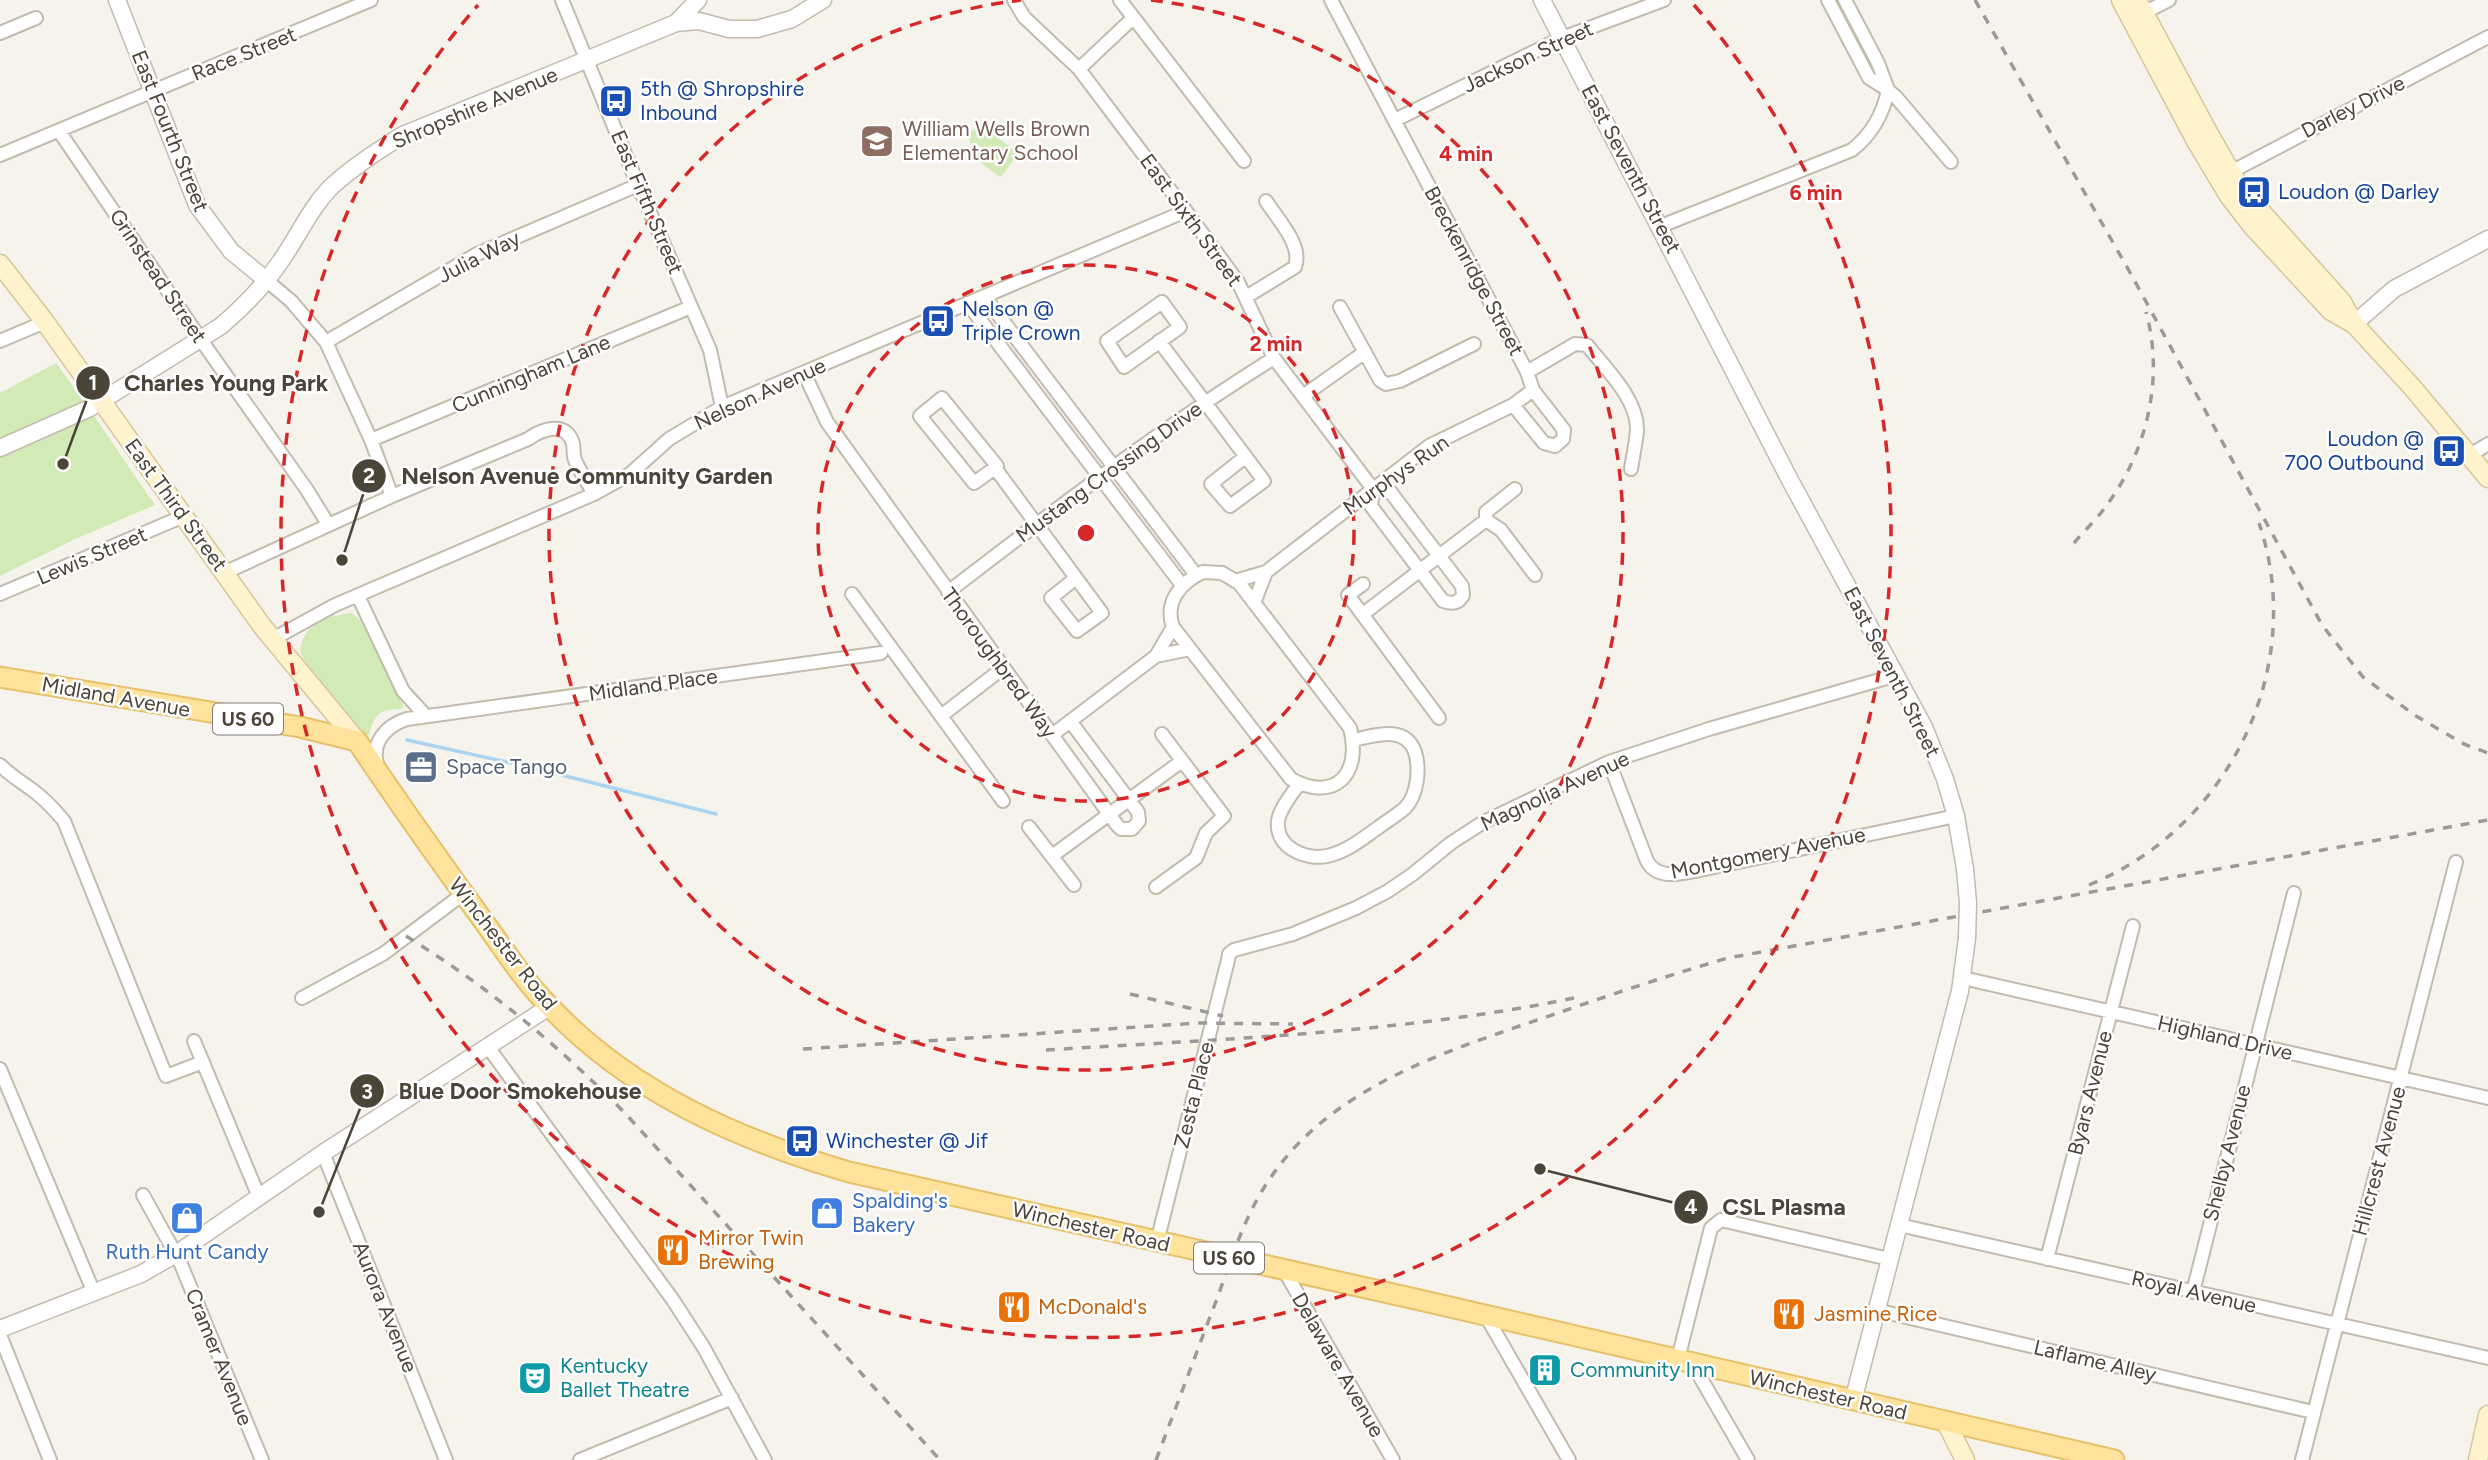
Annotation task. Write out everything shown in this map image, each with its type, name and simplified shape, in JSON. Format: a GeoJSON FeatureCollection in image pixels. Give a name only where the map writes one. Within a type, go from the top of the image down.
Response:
{"type":"FeatureCollection","features":[{"type":"Feature","properties":{"kind":"main road"},"geometry":{"type":"LineString","coordinates":[[2122,0],[2138,11],[2224,176],[2342,302],[2354,324],[2488,478]]}},
{"type":"Feature","properties":{"kind":"main road","name":"East Third Street"},"geometry":{"type":"LineString","coordinates":[[0,264],[45,322],[273,639],[357,741]]}},
{"type":"Feature","properties":{"kind":"main road","name":"Midland Avenue"},"geometry":{"type":"LineString","coordinates":[[0,677],[300,727],[357,741]]}},
{"type":"Feature","properties":{"kind":"main road","name":"Winchester Road"},"geometry":{"type":"LineString","coordinates":[[357,741],[463,894],[549,1007],[607,1057],[664,1097],[759,1143],[849,1171],[2114,1460]]}},
{"type":"Feature","properties":{"kind":"main road"},"geometry":{"type":"LineString","coordinates":[[2478,1460],[2488,1415]]}},
{"type":"Feature","properties":{"kind":"main road"},"geometry":{"type":"LineString","coordinates":[[1945,1422],[1965,1460]]}},
{"type":"Feature","properties":{"kind":"street","name":"East Fourth Street"},"geometry":{"type":"LineString","coordinates":[[117,0],[197,205],[232,251],[291,300],[326,342],[371,440],[392,496]]}},
{"type":"Feature","properties":{"kind":"street","name":"Race Street"},"geometry":{"type":"LineString","coordinates":[[0,155],[371,0]]}},
{"type":"Feature","properties":{"kind":"street","name":"East Fifth Street"},"geometry":{"type":"LineString","coordinates":[[562,0],[710,350],[722,407]]}},
{"type":"Feature","properties":{"kind":"street","name":"Shropshire Avenue"},"geometry":{"type":"LineString","coordinates":[[676,23],[700,0]]}},
{"type":"Feature","properties":{"kind":"street","name":"Shropshire Avenue"},"geometry":{"type":"LineString","coordinates":[[700,0],[704,17],[716,25]]}},
{"type":"Feature","properties":{"kind":"street","name":"Shropshire Avenue"},"geometry":{"type":"LineString","coordinates":[[0,448],[101,401],[201,340],[241,309],[281,262],[303,222],[331,188],[364,159],[403,135],[676,23],[699,21],[741,29],[757,29],[774,25],[823,0]]}},
{"type":"Feature","properties":{"kind":"street","name":"East Sixth Street"},"geometry":{"type":"LineString","coordinates":[[1014,0],[1024,17],[1079,69],[1186,211],[1238,282],[1274,358],[1373,489],[1371,506],[1443,601],[1453,604],[1458,602],[1463,595],[1462,586],[1389,490],[1373,489]]}},
{"type":"Feature","properties":{"kind":"street"},"geometry":{"type":"LineString","coordinates":[[1120,0],[1244,161]]}},
{"type":"Feature","properties":{"kind":"street","name":"Breckenridge Street"},"geometry":{"type":"LineString","coordinates":[[1332,0],[1527,372],[1533,390],[1564,430],[1560,443],[1549,446],[1544,443],[1513,405]]}},
{"type":"Feature","properties":{"kind":"street","name":"East Seventh Street"},"geometry":{"type":"LineString","coordinates":[[1542,0],[1791,482],[1897,675],[1936,753],[1956,816],[1968,903],[1963,978],[1853,1401]]}},
{"type":"Feature","properties":{"kind":"street","name":"Jackson Street"},"geometry":{"type":"LineString","coordinates":[[1395,120],[1562,38],[1664,0]]}},
{"type":"Feature","properties":{"kind":"street"},"geometry":{"type":"LineString","coordinates":[[1828,0],[1869,78],[1896,97],[1951,162]]}},
{"type":"Feature","properties":{"kind":"street"},"geometry":{"type":"LineString","coordinates":[[1661,226],[1852,150],[1863,141],[1876,124],[1888,90],[1878,63],[1845,0]]}},
{"type":"Feature","properties":{"kind":"street"},"geometry":{"type":"LineString","coordinates":[[2138,11],[2169,0]]}},
{"type":"Feature","properties":{"kind":"street"},"geometry":{"type":"LineString","coordinates":[[0,33],[36,18]]}},
{"type":"Feature","properties":{"kind":"street"},"geometry":{"type":"LineString","coordinates":[[1079,69],[1133,18]]}},
{"type":"Feature","properties":{"kind":"street","name":"Darley Drive"},"geometry":{"type":"LineString","coordinates":[[2224,176],[2488,37]]}},
{"type":"Feature","properties":{"kind":"street","name":"Grinstead Street"},"geometry":{"type":"LineString","coordinates":[[59,131],[328,524]]}},
{"type":"Feature","properties":{"kind":"street","name":"Julia Way"},"geometry":{"type":"LineString","coordinates":[[326,342],[477,254],[638,185]]}},
{"type":"Feature","properties":{"kind":"street"},"geometry":{"type":"LineString","coordinates":[[1246,297],[1295,267],[1298,258],[1294,245],[1266,201]]}},
{"type":"Feature","properties":{"kind":"street","name":"Nelson Avenue"},"geometry":{"type":"LineString","coordinates":[[273,639],[315,615],[594,494],[630,474],[669,439],[722,407],[1186,211]]}},
{"type":"Feature","properties":{"kind":"street"},"geometry":{"type":"LineString","coordinates":[[2354,324],[2394,289],[2488,239]]}},
{"type":"Feature","properties":{"kind":"street"},"geometry":{"type":"LineString","coordinates":[[984,296],[1196,575]]}},
{"type":"Feature","properties":{"kind":"street"},"geometry":{"type":"LineString","coordinates":[[1162,302],[1180,327],[1159,341],[1124,367],[1107,341],[1162,302]]}},
{"type":"Feature","properties":{"kind":"street"},"geometry":{"type":"LineString","coordinates":[[968,304],[1182,585]]}},
{"type":"Feature","properties":{"kind":"street","name":"Cunningham Lane"},"geometry":{"type":"LineString","coordinates":[[371,440],[691,307]]}},
{"type":"Feature","properties":{"kind":"street"},"geometry":{"type":"LineString","coordinates":[[1340,307],[1380,380],[1386,384],[1393,384],[1474,344]]}},
{"type":"Feature","properties":{"kind":"street"},"geometry":{"type":"LineString","coordinates":[[0,341],[45,322]]}},
{"type":"Feature","properties":{"kind":"street"},"geometry":{"type":"LineString","coordinates":[[1159,341],[1245,457]]}},
{"type":"Feature","properties":{"kind":"street"},"geometry":{"type":"LineString","coordinates":[[1527,372],[1575,344],[1587,345],[1626,397],[1633,411],[1637,429],[1631,469]]}},
{"type":"Feature","properties":{"kind":"street"},"geometry":{"type":"LineString","coordinates":[[1303,396],[1365,352]]}},
{"type":"Feature","properties":{"kind":"street","name":"Mustang Crossing Drive"},"geometry":{"type":"LineString","coordinates":[[948,592],[1099,476],[1204,402],[1274,358]]}},
{"type":"Feature","properties":{"kind":"street","name":"Thoroughbred Way"},"geometry":{"type":"LineString","coordinates":[[804,373],[827,422],[948,592],[1109,814],[1122,829],[1132,830],[1137,825],[1139,816],[1070,721]]}},
{"type":"Feature","properties":{"kind":"street","name":"Murphys Run"},"geometry":{"type":"LineString","coordinates":[[1240,585],[1266,572],[1429,446],[1513,405],[1533,390]]}},
{"type":"Feature","properties":{"kind":"street"},"geometry":{"type":"LineString","coordinates":[[995,468],[974,483],[920,416],[942,398],[997,466],[995,468],[1076,578]]}},
{"type":"Feature","properties":{"kind":"street"},"geometry":{"type":"LineString","coordinates":[[224,573],[328,524],[546,429],[557,428],[570,437],[574,447],[573,457],[594,494]]}},
{"type":"Feature","properties":{"kind":"street"},"geometry":{"type":"LineString","coordinates":[[2470,455],[2488,444]]}},
{"type":"Feature","properties":{"kind":"street"},"geometry":{"type":"LineString","coordinates":[[1486,520],[1486,512],[1515,489]]}},
{"type":"Feature","properties":{"kind":"street","name":"Lewis Street"},"geometry":{"type":"LineString","coordinates":[[0,594],[184,516]]}},
{"type":"Feature","properties":{"kind":"street"},"geometry":{"type":"LineString","coordinates":[[1363,614],[1486,520]]}},
{"type":"Feature","properties":{"kind":"street"},"geometry":{"type":"LineString","coordinates":[[1486,520],[1501,530],[1535,575]]}},
{"type":"Feature","properties":{"kind":"street"},"geometry":{"type":"LineString","coordinates":[[1203,572],[1222,573],[1240,585],[1350,728],[1353,762],[1331,786],[1319,789],[1306,787],[1290,779],[1177,633],[1170,620],[1171,608],[1182,585],[1196,575],[1203,572]]}},
{"type":"Feature","properties":{"kind":"street"},"geometry":{"type":"LineString","coordinates":[[1254,603],[1266,572]]}},
{"type":"Feature","properties":{"kind":"street"},"geometry":{"type":"LineString","coordinates":[[1363,584],[1348,595],[1440,718]]}},
{"type":"Feature","properties":{"kind":"street"},"geometry":{"type":"LineString","coordinates":[[852,594],[1003,801]]}},
{"type":"Feature","properties":{"kind":"street"},"geometry":{"type":"LineString","coordinates":[[358,596],[402,691],[425,715]]}},
{"type":"Feature","properties":{"kind":"street"},"geometry":{"type":"LineString","coordinates":[[1052,735],[1156,656],[1177,633]]}},
{"type":"Feature","properties":{"kind":"street"},"geometry":{"type":"LineString","coordinates":[[1156,656],[1190,649]]}},
{"type":"Feature","properties":{"kind":"street","name":"Midland Place"},"geometry":{"type":"LineString","coordinates":[[380,775],[375,748],[385,731],[398,721],[425,715],[881,653]]}},
{"type":"Feature","properties":{"kind":"street"},"geometry":{"type":"LineString","coordinates":[[941,716],[1003,668]]}},
{"type":"Feature","properties":{"kind":"street","name":"Magnolia Avenue"},"geometry":{"type":"LineString","coordinates":[[1234,950],[1293,934],[1356,908],[1405,880],[1451,843],[1482,823],[1609,762],[1722,725],[1897,675]]}},
{"type":"Feature","properties":{"kind":"street"},"geometry":{"type":"LineString","coordinates":[[1299,783],[1283,807],[1278,821],[1280,834],[1296,853],[1311,858],[1328,856],[1351,847],[1406,807],[1413,795],[1417,776],[1417,759],[1412,745],[1402,737],[1390,733],[1353,740]]}},
{"type":"Feature","properties":{"kind":"street"},"geometry":{"type":"LineString","coordinates":[[1156,887],[1196,858],[1206,833],[1224,816],[1161,734]]}},
{"type":"Feature","properties":{"kind":"street"},"geometry":{"type":"LineString","coordinates":[[1052,856],[1182,761]]}},
{"type":"Feature","properties":{"kind":"street","name":"Montgomery Avenue"},"geometry":{"type":"LineString","coordinates":[[1609,762],[1647,861],[1653,870],[1665,874],[1700,870],[1956,816]]}},
{"type":"Feature","properties":{"kind":"street"},"geometry":{"type":"LineString","coordinates":[[0,765],[9,775],[52,805],[64,821],[166,1076],[203,1062]]}},
{"type":"Feature","properties":{"kind":"street"},"geometry":{"type":"LineString","coordinates":[[1029,827],[1074,885]]}},
{"type":"Feature","properties":{"kind":"street","name":"Hillcrest Avenue"},"geometry":{"type":"LineString","coordinates":[[2302,1460],[2456,862]]}},
{"type":"Feature","properties":{"kind":"street","name":"Shelby Avenue"},"geometry":{"type":"LineString","coordinates":[[2193,1292],[2294,893]]}},
{"type":"Feature","properties":{"kind":"street"},"geometry":{"type":"LineString","coordinates":[[302,998],[383,954],[463,894]]}},
{"type":"Feature","properties":{"kind":"street","name":"Byars Avenue"},"geometry":{"type":"LineString","coordinates":[[2047,1259],[2133,926]]}},
{"type":"Feature","properties":{"kind":"street","name":"Zesta Place"},"geometry":{"type":"LineString","coordinates":[[1157,1242],[1228,960],[1234,950]]}},
{"type":"Feature","properties":{"kind":"street","name":"Highland Drive"},"geometry":{"type":"LineString","coordinates":[[1963,978],[2488,1098]]}},
{"type":"Feature","properties":{"kind":"street"},"geometry":{"type":"LineString","coordinates":[[0,1329],[141,1274],[176,1254],[323,1153],[549,1007]]}},
{"type":"Feature","properties":{"kind":"street"},"geometry":{"type":"LineString","coordinates":[[194,1041],[259,1197]]}},
{"type":"Feature","properties":{"kind":"street"},"geometry":{"type":"LineString","coordinates":[[488,1047],[673,1300],[704,1348],[765,1460]]}},
{"type":"Feature","properties":{"kind":"street"},"geometry":{"type":"LineString","coordinates":[[0,1069],[6,1100],[94,1293]]}},
{"type":"Feature","properties":{"kind":"street","name":"Aurora Avenue"},"geometry":{"type":"LineString","coordinates":[[323,1153],[446,1460]]}},
{"type":"Feature","properties":{"kind":"street","name":"Cramer Avenue"},"geometry":{"type":"LineString","coordinates":[[143,1195],[176,1254],[262,1460]]}},
{"type":"Feature","properties":{"kind":"street"},"geometry":{"type":"LineString","coordinates":[[1748,1460],[1685,1361],[1711,1228],[1725,1219],[1889,1259]]}},
{"type":"Feature","properties":{"kind":"street","name":"Royal Avenue"},"geometry":{"type":"LineString","coordinates":[[1899,1226],[2488,1358]]}},
{"type":"Feature","properties":{"kind":"street","name":"Delaware Avenue"},"geometry":{"type":"LineString","coordinates":[[1284,1270],[1393,1460]]}},
{"type":"Feature","properties":{"kind":"street","name":"Laflame Alley"},"geometry":{"type":"LineString","coordinates":[[1876,1310],[2313,1412]]}},
{"type":"Feature","properties":{"kind":"street"},"geometry":{"type":"LineString","coordinates":[[1486,1316],[1569,1460]]}},
{"type":"Feature","properties":{"kind":"street"},"geometry":{"type":"LineString","coordinates":[[0,1335],[50,1460]]}},
{"type":"Feature","properties":{"kind":"street"},"geometry":{"type":"LineString","coordinates":[[580,1460],[732,1398]]}},
{"type":"Feature","properties":{"kind":"green space"},"geometry":{"type":"Polygon","coordinates":[[[981,126],[1018,154],[1001,177],[979,161],[971,144],[968,136],[981,126]]]}},
{"type":"Feature","properties":{"kind":"green space"},"geometry":{"type":"Polygon","coordinates":[[[56,363],[155,505],[73,540],[0,576],[0,393],[56,363]]]}},
{"type":"Feature","properties":{"kind":"green space"},"geometry":{"type":"Polygon","coordinates":[[[351,613],[359,619],[373,641],[404,706],[402,709],[388,710],[376,717],[369,735],[366,735],[320,682],[300,650],[306,635],[315,624],[351,613]]]}},
{"type":"Feature","properties":{"kind":"waterway"},"geometry":{"type":"LineString","coordinates":[[407,740],[534,768],[716,814]]}},
{"type":"Feature","properties":{"kind":"railway"},"geometry":{"type":"LineString","coordinates":[[1975,0],[2132,276],[2322,625],[2363,677],[2416,716],[2464,744],[2488,753]]}},
{"type":"Feature","properties":{"kind":"railway"},"geometry":{"type":"LineString","coordinates":[[2074,543],[2105,508],[2123,481],[2143,435],[2149,411],[2153,361],[2146,312]]}},
{"type":"Feature","properties":{"kind":"railway"},"geometry":{"type":"LineString","coordinates":[[2089,885],[2139,859],[2182,825],[2217,783],[2245,737],[2264,686],[2273,632],[2272,578],[2259,523]]}},
{"type":"Feature","properties":{"kind":"railway"},"geometry":{"type":"LineString","coordinates":[[1156,1460],[1240,1237],[1260,1193],[1295,1147],[1325,1119],[1359,1095],[1396,1075],[1513,1028],[1728,958],[2488,820]]}},
{"type":"Feature","properties":{"kind":"railway"},"geometry":{"type":"LineString","coordinates":[[406,936],[466,976],[521,1018],[624,1112],[940,1460]]}},
{"type":"Feature","properties":{"kind":"railway"},"geometry":{"type":"LineString","coordinates":[[1130,994],[1223,1016]]}},
{"type":"Feature","properties":{"kind":"railway"},"geometry":{"type":"LineString","coordinates":[[1046,1050],[1381,1027],[1448,1019],[1579,997]]}},
{"type":"Feature","properties":{"kind":"railway"},"geometry":{"type":"LineString","coordinates":[[803,1049],[1198,1023],[1293,1024]]}},
{"type":"Feature","properties":{"kind":"place","name":"5th @ Shropshire Inbound"},"geometry":{"type":"Point","coordinates":[616,101]}},
{"type":"Feature","properties":{"kind":"place","name":"William Wells Brown Elementary School"},"geometry":{"type":"Point","coordinates":[877,141]}},
{"type":"Feature","properties":{"kind":"place","name":"Loudon @ Darley"},"geometry":{"type":"Point","coordinates":[2254,192]}},
{"type":"Feature","properties":{"kind":"place","name":"Nelson @ Triple Crown"},"geometry":{"type":"Point","coordinates":[938,321]}},
{"type":"Feature","properties":{"kind":"place","name":"Loudon @ 700 Outbound"},"geometry":{"type":"Point","coordinates":[2449,451]}},
{"type":"Feature","properties":{"kind":"place","name":"Charles Young Park"},"geometry":{"type":"Point","coordinates":[63,464]}},
{"type":"Feature","properties":{"kind":"place","name":"Nelson Avenue Community Garden"},"geometry":{"type":"Point","coordinates":[342,560]}},
{"type":"Feature","properties":{"kind":"place","name":"Space Tango"},"geometry":{"type":"Point","coordinates":[421,767]}},
{"type":"Feature","properties":{"kind":"place","name":"Winchester @ Jif"},"geometry":{"type":"Point","coordinates":[802,1141]}},
{"type":"Feature","properties":{"kind":"place","name":"CSL Plasma"},"geometry":{"type":"Point","coordinates":[1540,1169]}},
{"type":"Feature","properties":{"kind":"place","name":"Blue Door Smokehouse"},"geometry":{"type":"Point","coordinates":[319,1212]}},
{"type":"Feature","properties":{"kind":"place","name":"Spalding's Bakery"},"geometry":{"type":"Point","coordinates":[827,1213]}},
{"type":"Feature","properties":{"kind":"place","name":"Ruth Hunt Candy"},"geometry":{"type":"Point","coordinates":[187,1218]}},
{"type":"Feature","properties":{"kind":"place","name":"Mirror Twin Brewing"},"geometry":{"type":"Point","coordinates":[673,1250]}},
{"type":"Feature","properties":{"kind":"place","name":"McDonald's"},"geometry":{"type":"Point","coordinates":[1014,1307]}},
{"type":"Feature","properties":{"kind":"place","name":"Jasmine Rice"},"geometry":{"type":"Point","coordinates":[1789,1314]}},
{"type":"Feature","properties":{"kind":"place","name":"Community Inn"},"geometry":{"type":"Point","coordinates":[1545,1370]}},
{"type":"Feature","properties":{"kind":"place","name":"Kentucky Ballet Theatre"},"geometry":{"type":"Point","coordinates":[535,1378]}}]}
